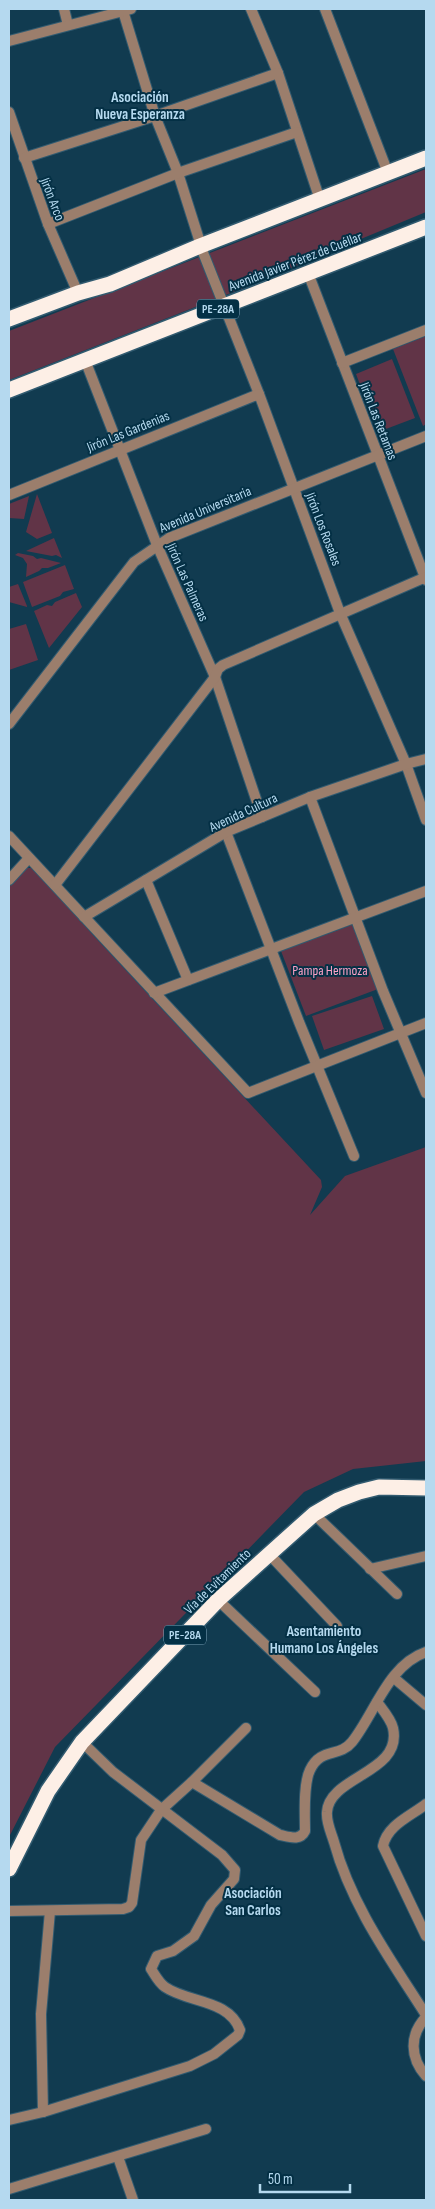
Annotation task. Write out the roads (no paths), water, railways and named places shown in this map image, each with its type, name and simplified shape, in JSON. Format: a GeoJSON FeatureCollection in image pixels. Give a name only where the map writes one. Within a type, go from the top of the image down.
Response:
{"type":"FeatureCollection","features":[{"type":"Feature","properties":{"kind":"highway"},"geometry":{"type":"LineString","coordinates":[[9,319],[78,293],[110,284],[200,246],[426,158]]}},
{"type":"Feature","properties":{"kind":"highway","name":"Avenida Javier Pérez de Cuéllar"},"geometry":{"type":"LineString","coordinates":[[9,390],[426,227]]}},
{"type":"Feature","properties":{"kind":"highway","name":"Vía de Evitamiento"},"geometry":{"type":"LineString","coordinates":[[9,1869],[48,1791],[82,1742],[218,1600],[314,1514],[338,1500],[379,1487],[426,1488]]}},
{"type":"Feature","properties":{"kind":"street"},"geometry":{"type":"LineString","coordinates":[[64,9],[68,25]]}},
{"type":"Feature","properties":{"kind":"street"},"geometry":{"type":"LineString","coordinates":[[251,9],[278,73],[320,200]]}},
{"type":"Feature","properties":{"kind":"street"},"geometry":{"type":"LineString","coordinates":[[325,9],[388,173]]}},
{"type":"Feature","properties":{"kind":"street"},"geometry":{"type":"LineString","coordinates":[[9,42],[127,10]]}},
{"type":"Feature","properties":{"kind":"street","name":"Jirón Los Rosales"},"geometry":{"type":"LineString","coordinates":[[127,10],[155,116],[178,173],[200,246],[259,394],[340,612],[406,764],[426,820]]}},
{"type":"Feature","properties":{"kind":"street"},"geometry":{"type":"LineString","coordinates":[[24,158],[155,116],[278,73]]}},
{"type":"Feature","properties":{"kind":"street","name":"Jirón Arco"},"geometry":{"type":"LineString","coordinates":[[9,112],[48,224],[78,293]]}},
{"type":"Feature","properties":{"kind":"street"},"geometry":{"type":"LineString","coordinates":[[48,224],[178,173],[296,132]]}},
{"type":"Feature","properties":{"kind":"street","name":"Jirón Las Retamas"},"geometry":{"type":"LineString","coordinates":[[308,273],[426,578]]}},
{"type":"Feature","properties":{"kind":"street"},"geometry":{"type":"LineString","coordinates":[[342,363],[426,330]]}},
{"type":"Feature","properties":{"kind":"street","name":"Jirón Las Palmeras"},"geometry":{"type":"LineString","coordinates":[[85,360],[156,544],[214,677],[262,817]]}},
{"type":"Feature","properties":{"kind":"street","name":"Jirón Las Gardenias"},"geometry":{"type":"LineString","coordinates":[[9,495],[259,394]]}},
{"type":"Feature","properties":{"kind":"street","name":"Avenida Universitaria"},"geometry":{"type":"LineString","coordinates":[[9,724],[134,562],[156,544],[293,487],[426,436]]}},
{"type":"Feature","properties":{"kind":"street"},"geometry":{"type":"LineString","coordinates":[[55,885],[214,677],[218,669],[223,665],[340,612],[426,578]]}},
{"type":"Feature","properties":{"kind":"street","name":"Avenida Cultura"},"geometry":{"type":"LineString","coordinates":[[84,916],[226,832],[310,796],[426,759]]}},
{"type":"Feature","properties":{"kind":"street"},"geometry":{"type":"LineString","coordinates":[[310,796],[355,916],[426,1093]]}},
{"type":"Feature","properties":{"kind":"street"},"geometry":{"type":"LineString","coordinates":[[226,832],[299,1022],[354,1156]]}},
{"type":"Feature","properties":{"kind":"street"},"geometry":{"type":"LineString","coordinates":[[9,836],[248,1093],[426,1023]]}},
{"type":"Feature","properties":{"kind":"street"},"geometry":{"type":"LineString","coordinates":[[9,880],[29,858]]}},
{"type":"Feature","properties":{"kind":"street"},"geometry":{"type":"LineString","coordinates":[[146,880],[188,980]]}},
{"type":"Feature","properties":{"kind":"street"},"geometry":{"type":"LineString","coordinates":[[154,993],[426,890]]}},
{"type":"Feature","properties":{"kind":"street"},"geometry":{"type":"LineString","coordinates":[[314,1514],[397,1594]]}},
{"type":"Feature","properties":{"kind":"street"},"geometry":{"type":"LineString","coordinates":[[269,1554],[337,1626]]}},
{"type":"Feature","properties":{"kind":"street"},"geometry":{"type":"LineString","coordinates":[[370,1568],[426,1556]]}},
{"type":"Feature","properties":{"kind":"street"},"geometry":{"type":"LineString","coordinates":[[218,1600],[315,1692]]}},
{"type":"Feature","properties":{"kind":"street"},"geometry":{"type":"LineString","coordinates":[[192,1782],[280,1835],[299,1838],[305,1831],[307,1782],[312,1766],[324,1754],[346,1748],[394,1678],[413,1658],[426,1652]]}},
{"type":"Feature","properties":{"kind":"street"},"geometry":{"type":"LineString","coordinates":[[394,1678],[426,1705]]}},
{"type":"Feature","properties":{"kind":"street"},"geometry":{"type":"LineString","coordinates":[[377,1702],[392,1726],[391,1746],[383,1760],[336,1793],[328,1805],[327,1817],[339,1862],[362,1913],[426,2016],[413,2039],[414,2055],[420,2069],[426,2076]]}},
{"type":"Feature","properties":{"kind":"street"},"geometry":{"type":"LineString","coordinates":[[9,1912],[123,1909],[129,1907],[132,1903],[141,1840],[160,1810],[192,1782],[246,1728]]}},
{"type":"Feature","properties":{"kind":"street"},"geometry":{"type":"LineString","coordinates":[[9,2120],[43,2112],[203,2061],[238,2035],[240,2030],[237,2022],[220,2008],[165,1987],[151,1969],[157,1956],[174,1951],[194,1936],[211,1906],[234,1879],[235,1870],[222,1855],[160,1810],[113,1772],[82,1742]]}},
{"type":"Feature","properties":{"kind":"street"},"geometry":{"type":"LineString","coordinates":[[426,1804],[389,1831],[383,1846],[384,1852],[426,1936]]}},
{"type":"Feature","properties":{"kind":"street"},"geometry":{"type":"LineString","coordinates":[[43,2112],[41,2014],[50,1912]]}},
{"type":"Feature","properties":{"kind":"street"},"geometry":{"type":"LineString","coordinates":[[9,2189],[206,2129]]}},
{"type":"Feature","properties":{"kind":"street"},"geometry":{"type":"LineString","coordinates":[[118,2157],[133,2200]]}},
{"type":"Feature","properties":{"kind":"district","name":"Asociación Nueva Esperanza"},"geometry":{"type":"Point","coordinates":[140,106]}},
{"type":"Feature","properties":{"kind":"district","name":"Asentamiento Humano Los Ángeles"},"geometry":{"type":"Point","coordinates":[324,1640]}},
{"type":"Feature","properties":{"kind":"district","name":"Asociación San Carlos"},"geometry":{"type":"Point","coordinates":[253,1902]}},
{"type":"Feature","properties":{"kind":"park label","name":"Pampa Hermoza"},"geometry":{"type":"Point","coordinates":[330,970]}}]}
